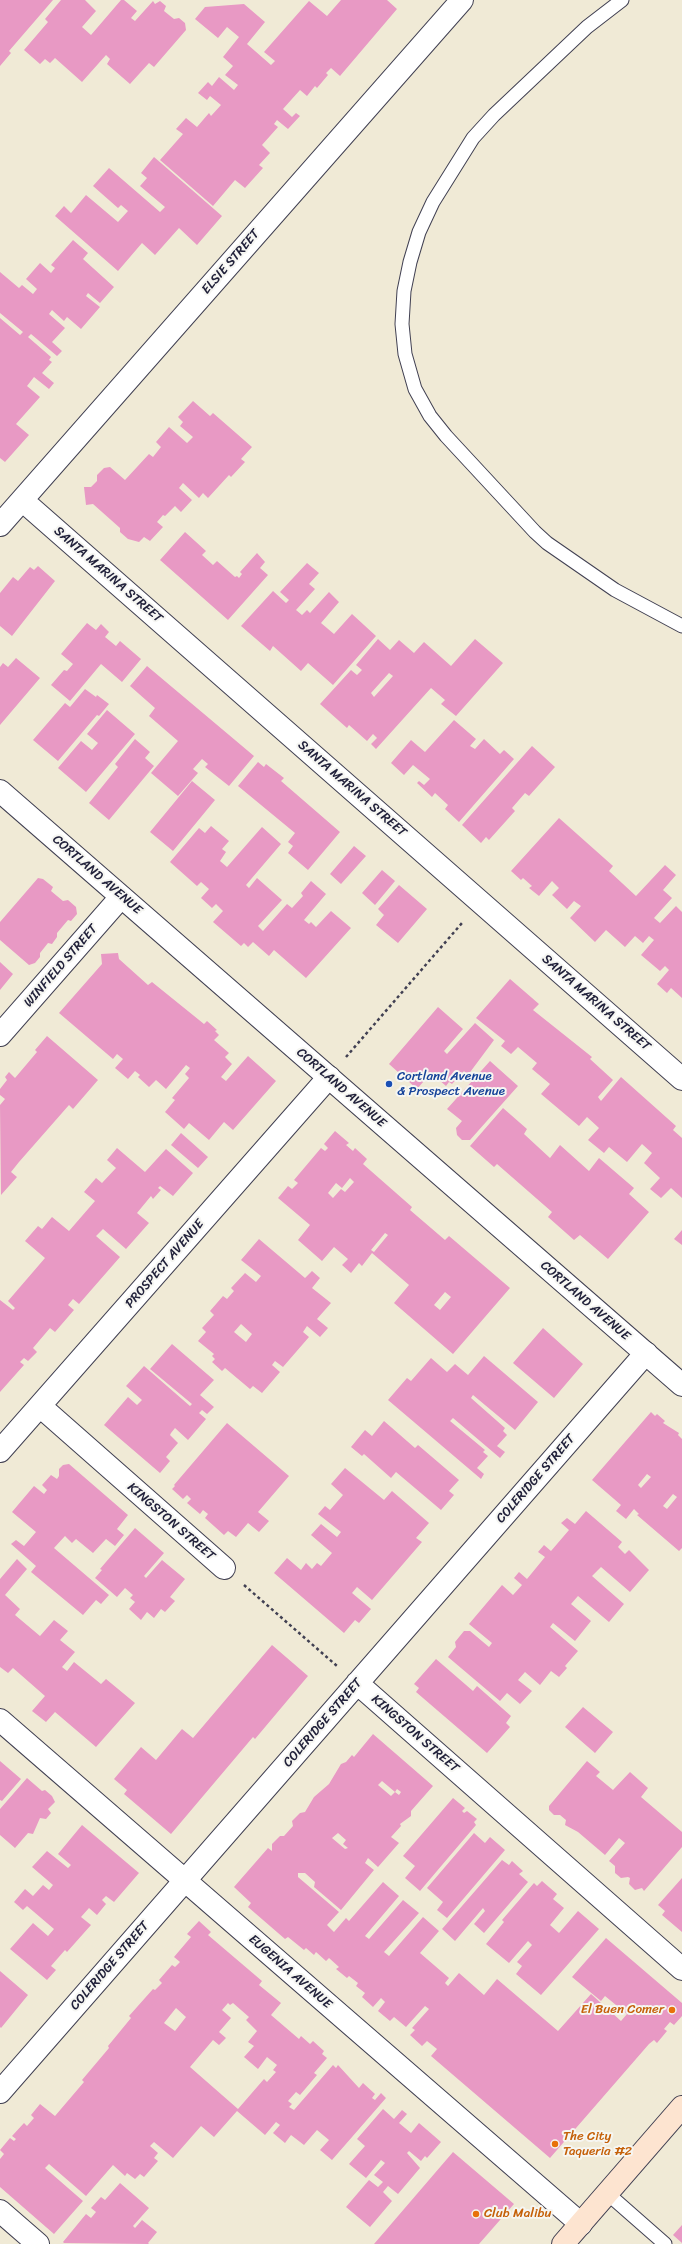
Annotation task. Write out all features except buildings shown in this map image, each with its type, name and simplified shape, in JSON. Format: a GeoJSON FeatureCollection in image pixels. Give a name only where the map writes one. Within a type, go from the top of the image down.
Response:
{"type":"FeatureCollection","features":[{"type":"Feature","properties":{"kind":"main road"},"geometry":{"type":"LineString","coordinates":[[563,2244],[607,2193],[678,2118]]}},
{"type":"Feature","properties":{"kind":"street","name":"ELSIE STREET"},"geometry":{"type":"LineString","coordinates":[[0,525],[462,0]]}},
{"type":"Feature","properties":{"kind":"street","name":"SANTA MARINA STREET"},"geometry":{"type":"LineString","coordinates":[[22,500],[682,1078]]}},
{"type":"Feature","properties":{"kind":"street","name":"CORTLAND AVENUE"},"geometry":{"type":"LineString","coordinates":[[0,791],[682,1385]]}},
{"type":"Feature","properties":{"kind":"street","name":"WINFIELD STREET"},"geometry":{"type":"LineString","coordinates":[[0,1035],[121,897]]}},
{"type":"Feature","properties":{"kind":"street","name":"PROSPECT AVENUE"},"geometry":{"type":"LineString","coordinates":[[0,1451],[329,1077]]}},
{"type":"Feature","properties":{"kind":"street","name":"COLERIDGE STREET"},"geometry":{"type":"LineString","coordinates":[[4,2079],[185,1880],[646,1353]]}},
{"type":"Feature","properties":{"kind":"street","name":"KINGSTON STREET"},"geometry":{"type":"LineString","coordinates":[[40,1406],[224,1568]]}},
{"type":"Feature","properties":{"kind":"street","name":"KINGSTON STREET"},"geometry":{"type":"LineString","coordinates":[[358,1683],[682,1969]]}},
{"type":"Feature","properties":{"kind":"street","name":"EUGENIA AVENUE"},"geometry":{"type":"LineString","coordinates":[[0,1720],[581,2224]]}},
{"type":"Feature","properties":{"kind":"street"},"geometry":{"type":"LineString","coordinates":[[0,2211],[38,2244]]}},
{"type":"Feature","properties":{"kind":"lane"},"geometry":{"type":"LineString","coordinates":[[622,0],[587,27],[494,115],[473,138],[433,202],[419,232],[408,270],[402,324],[404,354],[415,389],[430,416],[519,515],[547,542],[615,590],[682,626]]}},
{"type":"Feature","properties":{"kind":"lane"},"geometry":{"type":"LineString","coordinates":[[607,2193],[665,2244]]}},
{"type":"Feature","properties":{"kind":"path"},"geometry":{"type":"LineString","coordinates":[[329,1077],[480,901]]}},
{"type":"Feature","properties":{"kind":"path","name":"KINGSTON STREET"},"geometry":{"type":"LineString","coordinates":[[224,1568],[358,1683]]}},
{"type":"Feature","properties":{"kind":"place","name":"Cortland Avenue & Prospect Avenue"},"geometry":{"type":"Point","coordinates":[389,1084]}},
{"type":"Feature","properties":{"kind":"place","name":"El Buen Comer"},"geometry":{"type":"Point","coordinates":[672,2010]}},
{"type":"Feature","properties":{"kind":"place","name":"The City Taqueria #2"},"geometry":{"type":"Point","coordinates":[555,2144]}},
{"type":"Feature","properties":{"kind":"place","name":"Club Malibu"},"geometry":{"type":"Point","coordinates":[476,2214]}}]}
